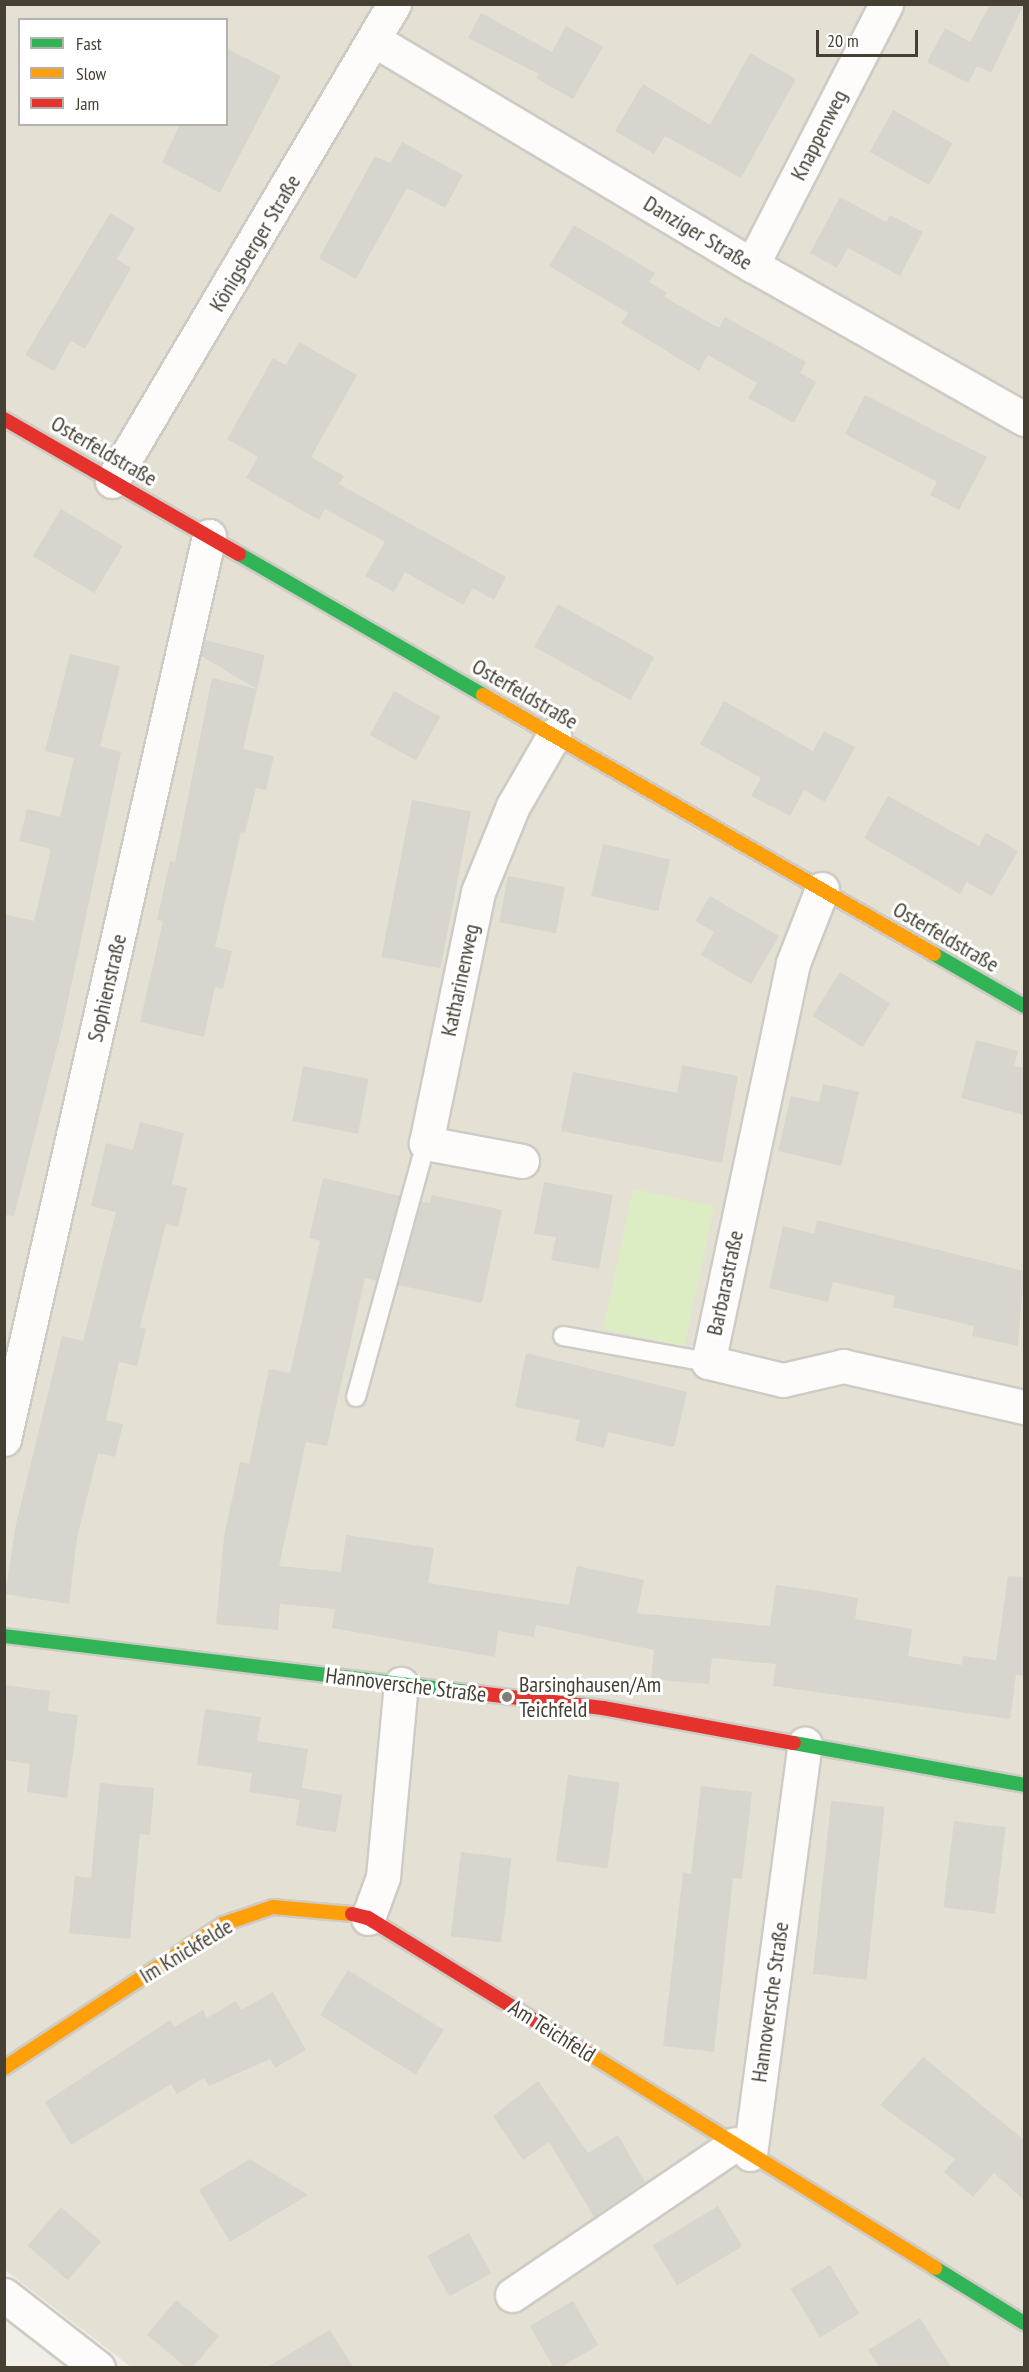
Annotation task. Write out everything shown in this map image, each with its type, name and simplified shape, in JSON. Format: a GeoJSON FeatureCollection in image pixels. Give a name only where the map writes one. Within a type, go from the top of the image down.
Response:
{"type":"FeatureCollection","features":[{"type":"Feature","properties":{"kind":"street","name":"Königsberger Straße"},"geometry":{"type":"LineString","coordinates":[[112,481],[376,41],[394,4]]}},
{"type":"Feature","properties":{"kind":"street","name":"Knappenweg"},"geometry":{"type":"LineString","coordinates":[[752,265],[886,4]]}},
{"type":"Feature","properties":{"kind":"street","name":"Danziger Straße"},"geometry":{"type":"LineString","coordinates":[[376,41],[752,265],[1024,419]]}},
{"type":"Feature","properties":{"kind":"street","name":"Osterfeldstraße"},"geometry":{"type":"LineString","coordinates":[[4,418],[1024,1006]]}},
{"type":"Feature","properties":{"kind":"street","name":"Sophienstraße"},"geometry":{"type":"LineString","coordinates":[[4,1439],[209,536]]}},
{"type":"Feature","properties":{"kind":"street","name":"Katharinenweg"},"geometry":{"type":"LineString","coordinates":[[426,1143],[478,892],[513,806],[554,735]]}},
{"type":"Feature","properties":{"kind":"street","name":"Barbarastraße"},"geometry":{"type":"LineString","coordinates":[[822,889],[793,963],[708,1362],[783,1380],[843,1366],[1024,1407]]}},
{"type":"Feature","properties":{"kind":"street"},"geometry":{"type":"LineString","coordinates":[[426,1143],[522,1161]]}},
{"type":"Feature","properties":{"kind":"street","name":"Hannoversche Straße"},"geometry":{"type":"LineString","coordinates":[[4,1636],[680,1719],[1024,1785]]}},
{"type":"Feature","properties":{"kind":"street"},"geometry":{"type":"LineString","coordinates":[[368,1918],[383,1877],[401,1684]]}},
{"type":"Feature","properties":{"kind":"street","name":"Hannoversche Straße"},"geometry":{"type":"LineString","coordinates":[[742,2149],[805,1744]]}},
{"type":"Feature","properties":{"kind":"street","name":"Im Knickfelde"},"geometry":{"type":"LineString","coordinates":[[4,2068],[223,1924],[273,1907],[330,1909],[368,1918]]}},
{"type":"Feature","properties":{"kind":"street","name":"Am Teichfeld"},"geometry":{"type":"LineString","coordinates":[[368,1918],[1024,2324]]}},
{"type":"Feature","properties":{"kind":"street"},"geometry":{"type":"LineString","coordinates":[[512,2295],[742,2149]]}},
{"type":"Feature","properties":{"kind":"street"},"geometry":{"type":"LineString","coordinates":[[4,2295],[98,2367]]}},
{"type":"Feature","properties":{"kind":"lane"},"geometry":{"type":"LineString","coordinates":[[356,1397],[426,1143]]}},
{"type":"Feature","properties":{"kind":"lane"},"geometry":{"type":"LineString","coordinates":[[562,1336],[708,1362]]}},
{"type":"Feature","properties":{"kind":"shaded area"},"geometry":{"type":"Polygon","coordinates":[[[4,5],[1024,5],[1024,2367],[131,2367],[5,2270],[4,5]]]}},
{"type":"Feature","properties":{"kind":"green space"},"geometry":{"type":"Polygon","coordinates":[[[633,1189],[714,1206],[684,1346],[603,1329],[633,1189]]]}},
{"type":"Feature","properties":{"kind":"building"},"geometry":{"type":"Polygon","coordinates":[[[990,4],[1024,4],[991,73],[977,66],[968,83],[927,62],[945,28],[970,42],[990,4]]]}},
{"type":"Feature","properties":{"kind":"building"},"geometry":{"type":"Polygon","coordinates":[[[481,13],[552,52],[566,26],[603,47],[573,99],[536,78],[539,74],[468,38],[481,13]]]}},
{"type":"Feature","properties":{"kind":"building"},"geometry":{"type":"Polygon","coordinates":[[[228,49],[281,76],[220,193],[162,162],[179,126],[228,126],[228,49]]]}},
{"type":"Feature","properties":{"kind":"building"},"geometry":{"type":"Polygon","coordinates":[[[750,53],[796,79],[741,178],[665,136],[654,154],[615,131],[643,84],[710,125],[750,53]]]}},
{"type":"Feature","properties":{"kind":"building"},"geometry":{"type":"Polygon","coordinates":[[[893,110],[952,143],[929,185],[870,152],[893,110]]]}},
{"type":"Feature","properties":{"kind":"building"},"geometry":{"type":"Polygon","coordinates":[[[402,142],[463,175],[445,208],[407,188],[356,279],[319,258],[375,156],[390,163],[402,142]]]}},
{"type":"Feature","properties":{"kind":"building"},"geometry":{"type":"Polygon","coordinates":[[[840,197],[886,222],[890,215],[923,232],[900,276],[848,248],[837,268],[810,253],[840,197]]]}},
{"type":"Feature","properties":{"kind":"building"},"geometry":{"type":"Polygon","coordinates":[[[110,213],[135,228],[117,259],[131,268],[85,349],[71,341],[54,371],[25,355],[110,213]]]}},
{"type":"Feature","properties":{"kind":"building"},"geometry":{"type":"Polygon","coordinates":[[[574,225],[655,273],[649,282],[667,293],[664,297],[719,328],[725,317],[806,362],[800,373],[816,382],[794,423],[748,398],[757,383],[708,355],[699,371],[621,323],[628,313],[549,266],[574,225]]]}},
{"type":"Feature","properties":{"kind":"building"},"geometry":{"type":"Polygon","coordinates":[[[299,342],[357,375],[311,457],[344,476],[339,484],[506,577],[494,600],[473,588],[463,605],[405,572],[394,592],[365,576],[385,542],[325,509],[319,520],[246,478],[258,457],[227,439],[273,358],[286,365],[299,342]]]}},
{"type":"Feature","properties":{"kind":"building"},"geometry":{"type":"Polygon","coordinates":[[[865,395],[987,457],[959,510],[930,495],[937,482],[845,434],[865,395]]]}},
{"type":"Feature","properties":{"kind":"building"},"geometry":{"type":"Polygon","coordinates":[[[61,509],[123,546],[94,593],[33,556],[61,509]]]}},
{"type":"Feature","properties":{"kind":"building"},"geometry":{"type":"Polygon","coordinates":[[[558,604],[654,657],[630,700],[534,647],[558,604]]]}},
{"type":"Feature","properties":{"kind":"building"},"geometry":{"type":"Polygon","coordinates":[[[205,640],[265,655],[257,689],[201,656],[205,640]]]}},
{"type":"Feature","properties":{"kind":"building"},"geometry":{"type":"Polygon","coordinates":[[[70,654],[120,666],[100,746],[121,752],[63,1024],[14,1216],[4,1215],[4,914],[34,921],[51,849],[19,841],[27,809],[60,817],[74,758],[45,751],[70,654]]]}},
{"type":"Feature","properties":{"kind":"building"},"geometry":{"type":"Polygon","coordinates":[[[212,678],[257,689],[243,749],[274,756],[266,790],[256,788],[245,833],[241,832],[215,947],[232,951],[223,989],[215,987],[204,1037],[140,1022],[163,921],[157,920],[170,861],[175,862],[212,678]]]}},
{"type":"Feature","properties":{"kind":"building"},"geometry":{"type":"Polygon","coordinates":[[[394,691],[440,717],[416,760],[370,735],[394,691]]]}},
{"type":"Feature","properties":{"kind":"building"},"geometry":{"type":"Polygon","coordinates":[[[724,701],[813,751],[824,731],[855,747],[825,802],[804,790],[790,816],[751,796],[761,778],[700,744],[724,701]]]}},
{"type":"Feature","properties":{"kind":"building"},"geometry":{"type":"Polygon","coordinates":[[[888,796],[979,846],[986,833],[1018,851],[992,896],[967,882],[960,894],[864,838],[888,796]]]}},
{"type":"Feature","properties":{"kind":"building"},"geometry":{"type":"Polygon","coordinates":[[[412,800],[471,811],[440,969],[381,957],[412,800]]]}},
{"type":"Feature","properties":{"kind":"building"},"geometry":{"type":"Polygon","coordinates":[[[603,844],[670,860],[658,911],[591,896],[603,844]]]}},
{"type":"Feature","properties":{"kind":"building"},"geometry":{"type":"Polygon","coordinates":[[[508,876],[565,887],[556,933],[499,922],[508,876]]]}},
{"type":"Feature","properties":{"kind":"building"},"geometry":{"type":"Polygon","coordinates":[[[710,896],[779,936],[751,984],[701,955],[714,932],[695,921],[710,896]]]}},
{"type":"Feature","properties":{"kind":"building"},"geometry":{"type":"Polygon","coordinates":[[[840,972],[890,1003],[862,1047],[812,1016],[840,972]]]}},
{"type":"Feature","properties":{"kind":"building"},"geometry":{"type":"Polygon","coordinates":[[[976,1040],[1018,1051],[1014,1066],[1024,1068],[1024,1115],[961,1098],[976,1040]]]}},
{"type":"Feature","properties":{"kind":"building"},"geometry":{"type":"Polygon","coordinates":[[[682,1065],[738,1076],[722,1163],[561,1131],[573,1072],[677,1093],[682,1065]]]}},
{"type":"Feature","properties":{"kind":"building"},"geometry":{"type":"Polygon","coordinates":[[[303,1066],[369,1079],[358,1134],[292,1121],[303,1066]]]}},
{"type":"Feature","properties":{"kind":"building"},"geometry":{"type":"Polygon","coordinates":[[[823,1084],[859,1092],[841,1166],[778,1151],[791,1096],[819,1102],[823,1084]]]}},
{"type":"Feature","properties":{"kind":"building"},"geometry":{"type":"Polygon","coordinates":[[[140,1122],[184,1133],[172,1184],[187,1188],[178,1227],[166,1224],[140,1327],[146,1329],[137,1366],[119,1362],[106,1420],[123,1424],[115,1457],[98,1453],[77,1538],[69,1604],[5,1594],[16,1524],[62,1336],[83,1341],[116,1212],[91,1206],[106,1143],[133,1150],[140,1122]]]}},
{"type":"Feature","properties":{"kind":"building"},"geometry":{"type":"Polygon","coordinates":[[[323,1178],[400,1196],[376,1281],[365,1278],[327,1446],[306,1442],[279,1566],[341,1572],[346,1535],[434,1548],[428,1583],[569,1605],[577,1566],[644,1580],[637,1613],[770,1626],[776,1585],[813,1590],[858,1598],[855,1619],[912,1629],[908,1656],[962,1665],[963,1656],[996,1660],[1008,1576],[1024,1577],[1024,1676],[1016,1675],[1010,1719],[773,1686],[776,1664],[712,1658],[709,1684],[651,1679],[654,1650],[536,1625],[534,1637],[498,1631],[495,1657],[332,1628],[335,1609],[280,1604],[278,1630],[216,1624],[224,1537],[240,1462],[249,1464],[269,1369],[290,1373],[320,1241],[309,1238],[323,1178]]]}},
{"type":"Feature","properties":{"kind":"building"},"geometry":{"type":"Polygon","coordinates":[[[544,1182],[613,1195],[599,1269],[551,1260],[556,1237],[534,1234],[544,1182]]]}},
{"type":"Feature","properties":{"kind":"building"},"geometry":{"type":"Polygon","coordinates":[[[432,1195],[502,1210],[482,1303],[398,1285],[422,1202],[430,1203],[432,1195]]]}},
{"type":"Feature","properties":{"kind":"building"},"geometry":{"type":"Polygon","coordinates":[[[817,1220],[1024,1271],[1018,1346],[972,1336],[974,1326],[893,1307],[895,1296],[833,1282],[828,1302],[769,1288],[783,1226],[814,1234],[817,1220]]]}},
{"type":"Feature","properties":{"kind":"building"},"geometry":{"type":"Polygon","coordinates":[[[526,1353],[687,1392],[674,1447],[608,1432],[604,1448],[575,1441],[580,1420],[515,1407],[526,1353]]]}},
{"type":"Feature","properties":{"kind":"building"},"geometry":{"type":"Polygon","coordinates":[[[4,1685],[50,1691],[48,1711],[78,1715],[67,1798],[27,1792],[30,1764],[4,1760],[4,1685]]]}},
{"type":"Feature","properties":{"kind":"building"},"geometry":{"type":"Polygon","coordinates":[[[205,1709],[261,1717],[257,1741],[308,1749],[300,1800],[249,1792],[252,1773],[197,1765],[205,1709]]]}},
{"type":"Feature","properties":{"kind":"building"},"geometry":{"type":"Polygon","coordinates":[[[568,1775],[619,1782],[607,1868],[556,1861],[568,1775]]]}},
{"type":"Feature","properties":{"kind":"building"},"geometry":{"type":"Polygon","coordinates":[[[100,1783],[154,1788],[150,1835],[140,1834],[130,1939],[69,1933],[75,1876],[91,1878],[100,1783]]]}},
{"type":"Feature","properties":{"kind":"building"},"geometry":{"type":"Polygon","coordinates":[[[701,1786],[752,1792],[742,1879],[733,1878],[714,2052],[663,2046],[683,1872],[691,1874],[701,1786]]]}},
{"type":"Feature","properties":{"kind":"building"},"geometry":{"type":"Polygon","coordinates":[[[302,1788],[342,1795],[336,1833],[295,1825],[302,1788]]]}},
{"type":"Feature","properties":{"kind":"building"},"geometry":{"type":"Polygon","coordinates":[[[831,1801],[885,1807],[867,1980],[813,1974],[831,1801]]]}},
{"type":"Feature","properties":{"kind":"building"},"geometry":{"type":"Polygon","coordinates":[[[954,1821],[1006,1827],[995,1914],[943,1907],[954,1821]]]}},
{"type":"Feature","properties":{"kind":"building"},"geometry":{"type":"Polygon","coordinates":[[[461,1852],[512,1858],[501,1943],[451,1936],[461,1852]]]}},
{"type":"Feature","properties":{"kind":"building"},"geometry":{"type":"Polygon","coordinates":[[[348,1970],[444,2030],[416,2075],[320,2015],[348,1970]]]}},
{"type":"Feature","properties":{"kind":"building"},"geometry":{"type":"Polygon","coordinates":[[[273,1992],[306,2050],[275,2068],[270,2059],[209,2086],[204,2078],[177,2094],[171,2084],[71,2145],[45,2102],[170,2020],[174,2027],[203,2010],[207,2018],[236,2001],[241,2010],[273,1992]]]}},
{"type":"Feature","properties":{"kind":"building"},"geometry":{"type":"Polygon","coordinates":[[[923,2057],[1024,2140],[1024,2200],[994,2173],[973,2197],[944,2172],[955,2159],[880,2105],[923,2057]]]}},
{"type":"Feature","properties":{"kind":"building"},"geometry":{"type":"Polygon","coordinates":[[[538,2081],[588,2153],[618,2135],[645,2182],[594,2217],[549,2142],[523,2160],[493,2116],[538,2081]]]}},
{"type":"Feature","properties":{"kind":"building"},"geometry":{"type":"Polygon","coordinates":[[[250,2159],[308,2195],[230,2242],[199,2190],[250,2159]]]}},
{"type":"Feature","properties":{"kind":"building"},"geometry":{"type":"Polygon","coordinates":[[[718,2206],[742,2246],[677,2285],[653,2245],[718,2206]]]}},
{"type":"Feature","properties":{"kind":"building"},"geometry":{"type":"Polygon","coordinates":[[[61,2207],[101,2242],[68,2280],[28,2245],[61,2207]]]}},
{"type":"Feature","properties":{"kind":"building"},"geometry":{"type":"Polygon","coordinates":[[[469,2233],[491,2273],[449,2297],[427,2256],[469,2233]]]}},
{"type":"Feature","properties":{"kind":"building"},"geometry":{"type":"Polygon","coordinates":[[[830,2265],[859,2314],[820,2338],[791,2289],[830,2265]]]}},
{"type":"Feature","properties":{"kind":"building"},"geometry":{"type":"Polygon","coordinates":[[[176,2300],[219,2336],[192,2368],[187,2368],[147,2334],[176,2300]]]}},
{"type":"Feature","properties":{"kind":"building"},"geometry":{"type":"Polygon","coordinates":[[[573,2301],[598,2345],[559,2368],[554,2368],[530,2326],[573,2301]]]}},
{"type":"Feature","properties":{"kind":"building"},"geometry":{"type":"Polygon","coordinates":[[[920,2318],[951,2367],[879,2367],[868,2350],[920,2318]]]}},
{"type":"Feature","properties":{"kind":"building"},"geometry":{"type":"Polygon","coordinates":[[[330,2330],[353,2367],[267,2367],[330,2330]]]}},
{"type":"Feature","properties":{"kind":"traffic: fast"},"geometry":{"type":"LineString","coordinates":[[239,554],[483,695]]}},
{"type":"Feature","properties":{"kind":"traffic: fast"},"geometry":{"type":"LineString","coordinates":[[934,954],[1024,1006]]}},
{"type":"Feature","properties":{"kind":"traffic: fast"},"geometry":{"type":"LineString","coordinates":[[4,1636],[469,1692]]}},
{"type":"Feature","properties":{"kind":"traffic: fast"},"geometry":{"type":"LineString","coordinates":[[794,1743],[1024,1785]]}},
{"type":"Feature","properties":{"kind":"traffic: fast"},"geometry":{"type":"LineString","coordinates":[[935,2268],[1024,2323]]}},
{"type":"Feature","properties":{"kind":"traffic: slow"},"geometry":{"type":"LineString","coordinates":[[483,695],[934,954]]}},
{"type":"Feature","properties":{"kind":"traffic: slow"},"geometry":{"type":"LineString","coordinates":[[4,2068],[223,1924],[273,1907],[352,1914]]}},
{"type":"Feature","properties":{"kind":"traffic: slow"},"geometry":{"type":"LineString","coordinates":[[589,2054],[935,2268]]}},
{"type":"Feature","properties":{"kind":"traffic: jam"},"geometry":{"type":"LineString","coordinates":[[4,419],[239,554]]}},
{"type":"Feature","properties":{"kind":"traffic: jam"},"geometry":{"type":"LineString","coordinates":[[469,1692],[603,1708],[794,1743]]}},
{"type":"Feature","properties":{"kind":"traffic: jam"},"geometry":{"type":"LineString","coordinates":[[352,1914],[368,1918],[589,2054]]}},
{"type":"Feature","properties":{"kind":"place","name":"Barsinghausen/Am Teichfeld"},"geometry":{"type":"Point","coordinates":[507,1697]}}]}
